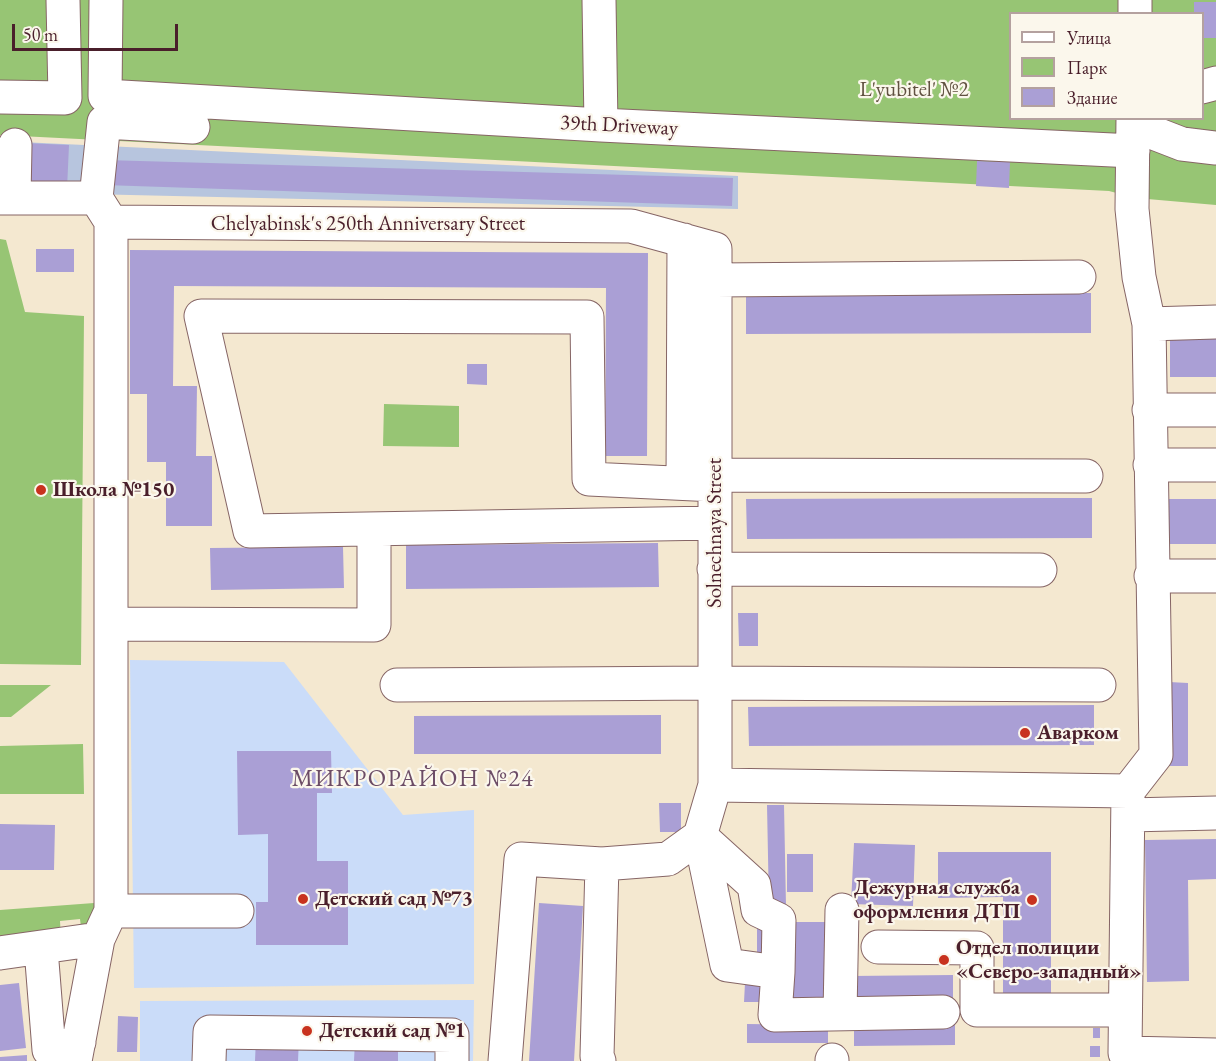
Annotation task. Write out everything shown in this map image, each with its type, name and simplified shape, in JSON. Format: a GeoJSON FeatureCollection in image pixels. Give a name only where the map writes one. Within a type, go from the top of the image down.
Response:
{"type":"FeatureCollection","features":[{"type":"Feature","properties":{"kind":"street"},"geometry":{"type":"LineString","coordinates":[[0,97],[65,98],[63,0]]}},
{"type":"Feature","properties":{"kind":"street","name":"39th Driveway"},"geometry":{"type":"LineString","coordinates":[[106,0],[105,96],[601,125],[1136,128],[1182,144],[1216,148]]}},
{"type":"Feature","properties":{"kind":"street"},"geometry":{"type":"LineString","coordinates":[[599,0],[601,125]]}},
{"type":"Feature","properties":{"kind":"street"},"geometry":{"type":"LineString","coordinates":[[40,949],[49,1050],[77,1052],[105,925],[111,624],[104,122],[193,127]]}},
{"type":"Feature","properties":{"kind":"street"},"geometry":{"type":"LineString","coordinates":[[1136,128],[1132,209],[1139,277],[1149,324],[1151,576],[1156,755],[1128,803],[1105,1006],[1125,1057],[1216,1055]]}},
{"type":"Feature","properties":{"kind":"street"},"geometry":{"type":"LineString","coordinates":[[7,198],[15,145]]}},
{"type":"Feature","properties":{"kind":"street","name":"Chelyabinsk's 250th Anniversary Street"},"geometry":{"type":"LineString","coordinates":[[7,198],[104,210],[631,225],[715,249],[716,280]]}},
{"type":"Feature","properties":{"kind":"street"},"geometry":{"type":"LineString","coordinates":[[683,483],[684,240]]}},
{"type":"Feature","properties":{"kind":"street"},"geometry":{"type":"LineString","coordinates":[[716,280],[1079,278]]}},
{"type":"Feature","properties":{"kind":"street","name":"Solnechnaya Street"},"geometry":{"type":"LineString","coordinates":[[700,837],[715,785],[716,280]]}},
{"type":"Feature","properties":{"kind":"street"},"geometry":{"type":"LineString","coordinates":[[714,523],[250,531],[201,316],[587,317],[589,479],[683,483],[715,480],[1086,476]]}},
{"type":"Feature","properties":{"kind":"street"},"geometry":{"type":"LineString","coordinates":[[1149,324],[1216,322]]}},
{"type":"Feature","properties":{"kind":"street"},"geometry":{"type":"LineString","coordinates":[[1149,410],[1216,410]]}},
{"type":"Feature","properties":{"kind":"street"},"geometry":{"type":"LineString","coordinates":[[1150,465],[1216,465]]}},
{"type":"Feature","properties":{"kind":"street"},"geometry":{"type":"LineString","coordinates":[[111,624],[374,625],[374,530]]}},
{"type":"Feature","properties":{"kind":"street"},"geometry":{"type":"LineString","coordinates":[[714,569],[1040,570]]}},
{"type":"Feature","properties":{"kind":"street"},"geometry":{"type":"LineString","coordinates":[[1151,576],[1216,576]]}},
{"type":"Feature","properties":{"kind":"street"},"geometry":{"type":"LineString","coordinates":[[397,685],[714,683],[1099,685]]}},
{"type":"Feature","properties":{"kind":"street"},"geometry":{"type":"LineString","coordinates":[[715,785],[1128,803],[1216,813]]}},
{"type":"Feature","properties":{"kind":"street"},"geometry":{"type":"LineString","coordinates":[[505,1061],[521,859],[602,864],[668,859],[700,837]]}},
{"type":"Feature","properties":{"kind":"street"},"geometry":{"type":"LineString","coordinates":[[700,837],[727,964],[778,972]]}},
{"type":"Feature","properties":{"kind":"street"},"geometry":{"type":"LineString","coordinates":[[700,837],[754,885],[758,910],[779,920],[775,1015],[943,1012]]}},
{"type":"Feature","properties":{"kind":"street"},"geometry":{"type":"LineString","coordinates":[[599,1061],[597,1044],[602,864]]}},
{"type":"Feature","properties":{"kind":"street"},"geometry":{"type":"LineString","coordinates":[[840,1014],[842,910]]}},
{"type":"Feature","properties":{"kind":"street"},"geometry":{"type":"LineString","coordinates":[[0,953],[40,949],[105,925],[237,911]]}},
{"type":"Feature","properties":{"kind":"street"},"geometry":{"type":"LineString","coordinates":[[878,947],[977,948],[977,1010],[1105,1006]]}},
{"type":"Feature","properties":{"kind":"street"},"geometry":{"type":"LineString","coordinates":[[209,1061],[210,1032],[452,1035],[452,1061]]}},
{"type":"Feature","properties":{"kind":"shaded area"},"geometry":{"type":"Polygon","coordinates":[[[0,141],[738,176],[738,209],[0,192],[0,141]]]}},
{"type":"Feature","properties":{"kind":"shaded area","name":"Детский сад №73"},"geometry":{"type":"Polygon","coordinates":[[[130,660],[284,662],[403,815],[474,810],[474,984],[134,988],[130,660]]]}},
{"type":"Feature","properties":{"kind":"shaded area","name":"Детский сад №1"},"geometry":{"type":"Polygon","coordinates":[[[474,1000],[473,1061],[140,1061],[140,1001],[474,1000]]]}},
{"type":"Feature","properties":{"kind":"green space","name":"L'yubitel' №2"},"geometry":{"type":"Polygon","coordinates":[[[0,0],[1216,0],[1216,205],[1136,198],[1109,191],[0,135],[0,0]]]}},
{"type":"Feature","properties":{"kind":"green space","name":"Школа №150"},"geometry":{"type":"Polygon","coordinates":[[[0,239],[6,240],[25,312],[84,316],[81,665],[0,664],[0,239]]]}},
{"type":"Feature","properties":{"kind":"green space"},"geometry":{"type":"Polygon","coordinates":[[[384,404],[459,406],[459,447],[383,446],[384,404]]]}},
{"type":"Feature","properties":{"kind":"green space"},"geometry":{"type":"Polygon","coordinates":[[[0,685],[51,685],[11,717],[0,717],[0,685]]]}},
{"type":"Feature","properties":{"kind":"green space"},"geometry":{"type":"Polygon","coordinates":[[[83,744],[84,794],[0,794],[0,746],[83,744]]]}},
{"type":"Feature","properties":{"kind":"green space"},"geometry":{"type":"Polygon","coordinates":[[[94,903],[96,915],[82,935],[80,919],[60,921],[61,938],[0,945],[0,910],[94,903]]]}},
{"type":"Feature","properties":{"kind":"building"},"geometry":{"type":"Polygon","coordinates":[[[1194,2],[1216,2],[1216,38],[1204,38],[1204,12],[1194,12],[1194,2]]]}},
{"type":"Feature","properties":{"kind":"building"},"geometry":{"type":"Polygon","coordinates":[[[25,143],[69,145],[67,189],[24,187],[25,143]]]}},
{"type":"Feature","properties":{"kind":"building"},"geometry":{"type":"Polygon","coordinates":[[[105,160],[733,178],[732,206],[104,185],[105,160]]]}},
{"type":"Feature","properties":{"kind":"building"},"geometry":{"type":"Polygon","coordinates":[[[977,161],[1010,162],[1009,188],[976,186],[977,161]]]}},
{"type":"Feature","properties":{"kind":"building"},"geometry":{"type":"Polygon","coordinates":[[[36,249],[74,249],[74,272],[36,272],[36,249]]]}},
{"type":"Feature","properties":{"kind":"building"},"geometry":{"type":"Polygon","coordinates":[[[130,250],[648,253],[647,456],[605,456],[606,288],[174,286],[173,386],[197,386],[196,456],[212,456],[212,526],[166,526],[166,462],[147,462],[147,394],[130,394],[130,250]]]}},
{"type":"Feature","properties":{"kind":"building"},"geometry":{"type":"Polygon","coordinates":[[[1091,293],[1091,333],[746,334],[746,294],[1091,293]]]}},
{"type":"Feature","properties":{"kind":"building"},"geometry":{"type":"Polygon","coordinates":[[[1170,335],[1216,335],[1216,377],[1170,377],[1170,335]]]}},
{"type":"Feature","properties":{"kind":"building"},"geometry":{"type":"Polygon","coordinates":[[[467,364],[487,364],[487,385],[467,384],[467,364]]]}},
{"type":"Feature","properties":{"kind":"building"},"geometry":{"type":"Polygon","coordinates":[[[1092,498],[1092,538],[747,539],[746,499],[1092,498]]]}},
{"type":"Feature","properties":{"kind":"building"},"geometry":{"type":"Polygon","coordinates":[[[1162,499],[1216,499],[1216,544],[1162,544],[1162,499]]]}},
{"type":"Feature","properties":{"kind":"building"},"geometry":{"type":"Polygon","coordinates":[[[658,543],[659,587],[406,589],[406,545],[658,543]]]}},
{"type":"Feature","properties":{"kind":"building"},"geometry":{"type":"Polygon","coordinates":[[[343,547],[344,588],[211,590],[210,548],[343,547]]]}},
{"type":"Feature","properties":{"kind":"building"},"geometry":{"type":"Polygon","coordinates":[[[738,613],[758,613],[758,646],[739,646],[738,613]]]}},
{"type":"Feature","properties":{"kind":"building"},"geometry":{"type":"Polygon","coordinates":[[[1169,682],[1188,683],[1188,766],[1168,766],[1169,682]]]}},
{"type":"Feature","properties":{"kind":"building"},"geometry":{"type":"Polygon","coordinates":[[[1094,705],[1094,745],[749,746],[748,707],[1094,705]]]}},
{"type":"Feature","properties":{"kind":"building"},"geometry":{"type":"Polygon","coordinates":[[[661,715],[661,754],[414,754],[414,716],[661,715]]]}},
{"type":"Feature","properties":{"kind":"building"},"geometry":{"type":"Polygon","coordinates":[[[237,751],[331,751],[332,793],[317,793],[317,861],[348,861],[348,945],[256,945],[256,902],[268,902],[268,834],[238,835],[237,751]]]}},
{"type":"Feature","properties":{"kind":"building"},"geometry":{"type":"Polygon","coordinates":[[[659,803],[681,803],[681,832],[660,832],[659,803]]]}},
{"type":"Feature","properties":{"kind":"building"},"geometry":{"type":"Polygon","coordinates":[[[767,805],[784,805],[786,906],[769,907],[767,805]]]}},
{"type":"Feature","properties":{"kind":"building"},"geometry":{"type":"Polygon","coordinates":[[[0,824],[55,825],[54,870],[0,870],[0,824]]]}},
{"type":"Feature","properties":{"kind":"building"},"geometry":{"type":"Polygon","coordinates":[[[1216,839],[1216,879],[1188,880],[1189,981],[1147,982],[1145,840],[1216,839]]]}},
{"type":"Feature","properties":{"kind":"building"},"geometry":{"type":"Polygon","coordinates":[[[854,843],[915,845],[913,906],[851,904],[854,843]]]}},
{"type":"Feature","properties":{"kind":"building"},"geometry":{"type":"Polygon","coordinates":[[[938,852],[1051,852],[1051,998],[1003,998],[1003,897],[938,898],[938,852]]]}},
{"type":"Feature","properties":{"kind":"building"},"geometry":{"type":"Polygon","coordinates":[[[787,854],[813,854],[813,892],[787,892],[787,854]]]}},
{"type":"Feature","properties":{"kind":"building"},"geometry":{"type":"Polygon","coordinates":[[[539,903],[583,906],[574,1061],[529,1061],[539,903]]]}},
{"type":"Feature","properties":{"kind":"building"},"geometry":{"type":"Polygon","coordinates":[[[757,922],[770,922],[771,963],[757,964],[757,922]]]}},
{"type":"Feature","properties":{"kind":"building"},"geometry":{"type":"Polygon","coordinates":[[[786,922],[833,922],[832,998],[785,998],[786,922]]]}},
{"type":"Feature","properties":{"kind":"building"},"geometry":{"type":"Polygon","coordinates":[[[953,975],[953,998],[851,999],[850,976],[953,975]]]}},
{"type":"Feature","properties":{"kind":"building"},"geometry":{"type":"Polygon","coordinates":[[[19,983],[26,1048],[0,1051],[0,985],[19,983]]]}},
{"type":"Feature","properties":{"kind":"building"},"geometry":{"type":"Polygon","coordinates":[[[745,983],[766,983],[765,1002],[744,1002],[745,983]]]}},
{"type":"Feature","properties":{"kind":"building"},"geometry":{"type":"Polygon","coordinates":[[[118,1016],[138,1017],[137,1052],[117,1052],[118,1016]]]}},
{"type":"Feature","properties":{"kind":"building"},"geometry":{"type":"Polygon","coordinates":[[[747,1024],[828,1025],[828,1043],[747,1043],[747,1024]]]}},
{"type":"Feature","properties":{"kind":"building"},"geometry":{"type":"Polygon","coordinates":[[[955,1024],[955,1045],[854,1046],[854,1026],[955,1024]]]}},
{"type":"Feature","properties":{"kind":"building"},"geometry":{"type":"Polygon","coordinates":[[[1093,1028],[1100,1028],[1100,1038],[1093,1038],[1093,1028]]]}},
{"type":"Feature","properties":{"kind":"building"},"geometry":{"type":"Polygon","coordinates":[[[256,1038],[299,1039],[298,1061],[255,1061],[256,1038]]]}},
{"type":"Feature","properties":{"kind":"building"},"geometry":{"type":"Polygon","coordinates":[[[355,1040],[398,1041],[398,1061],[354,1061],[355,1040]]]}},
{"type":"Feature","properties":{"kind":"building"},"geometry":{"type":"Polygon","coordinates":[[[1090,1046],[1100,1046],[1100,1057],[1090,1057],[1090,1046]]]}},
{"type":"Feature","properties":{"kind":"building"},"geometry":{"type":"Polygon","coordinates":[[[27,1055],[27,1061],[0,1061],[0,1057],[27,1055]]]}},
{"type":"Feature","properties":{"kind":"place","name":"Школа №150"},"geometry":{"type":"Point","coordinates":[41,490]}},
{"type":"Feature","properties":{"kind":"place","name":"Аварком"},"geometry":{"type":"Point","coordinates":[1025,733]}},
{"type":"Feature","properties":{"kind":"place","name":"Детский сад №73"},"geometry":{"type":"Point","coordinates":[303,899]}},
{"type":"Feature","properties":{"kind":"place","name":"Дежурная служба оформления ДТП"},"geometry":{"type":"Point","coordinates":[1032,900]}},
{"type":"Feature","properties":{"kind":"place","name":"Отдел полиции «Северо-западный»"},"geometry":{"type":"Point","coordinates":[944,960]}},
{"type":"Feature","properties":{"kind":"place","name":"Детский сад №1"},"geometry":{"type":"Point","coordinates":[307,1031]}},
{"type":"Feature","properties":{"kind":"district","name":"МИКРОРАЙОН №24"},"geometry":{"type":"Point","coordinates":[413,779]}}]}
